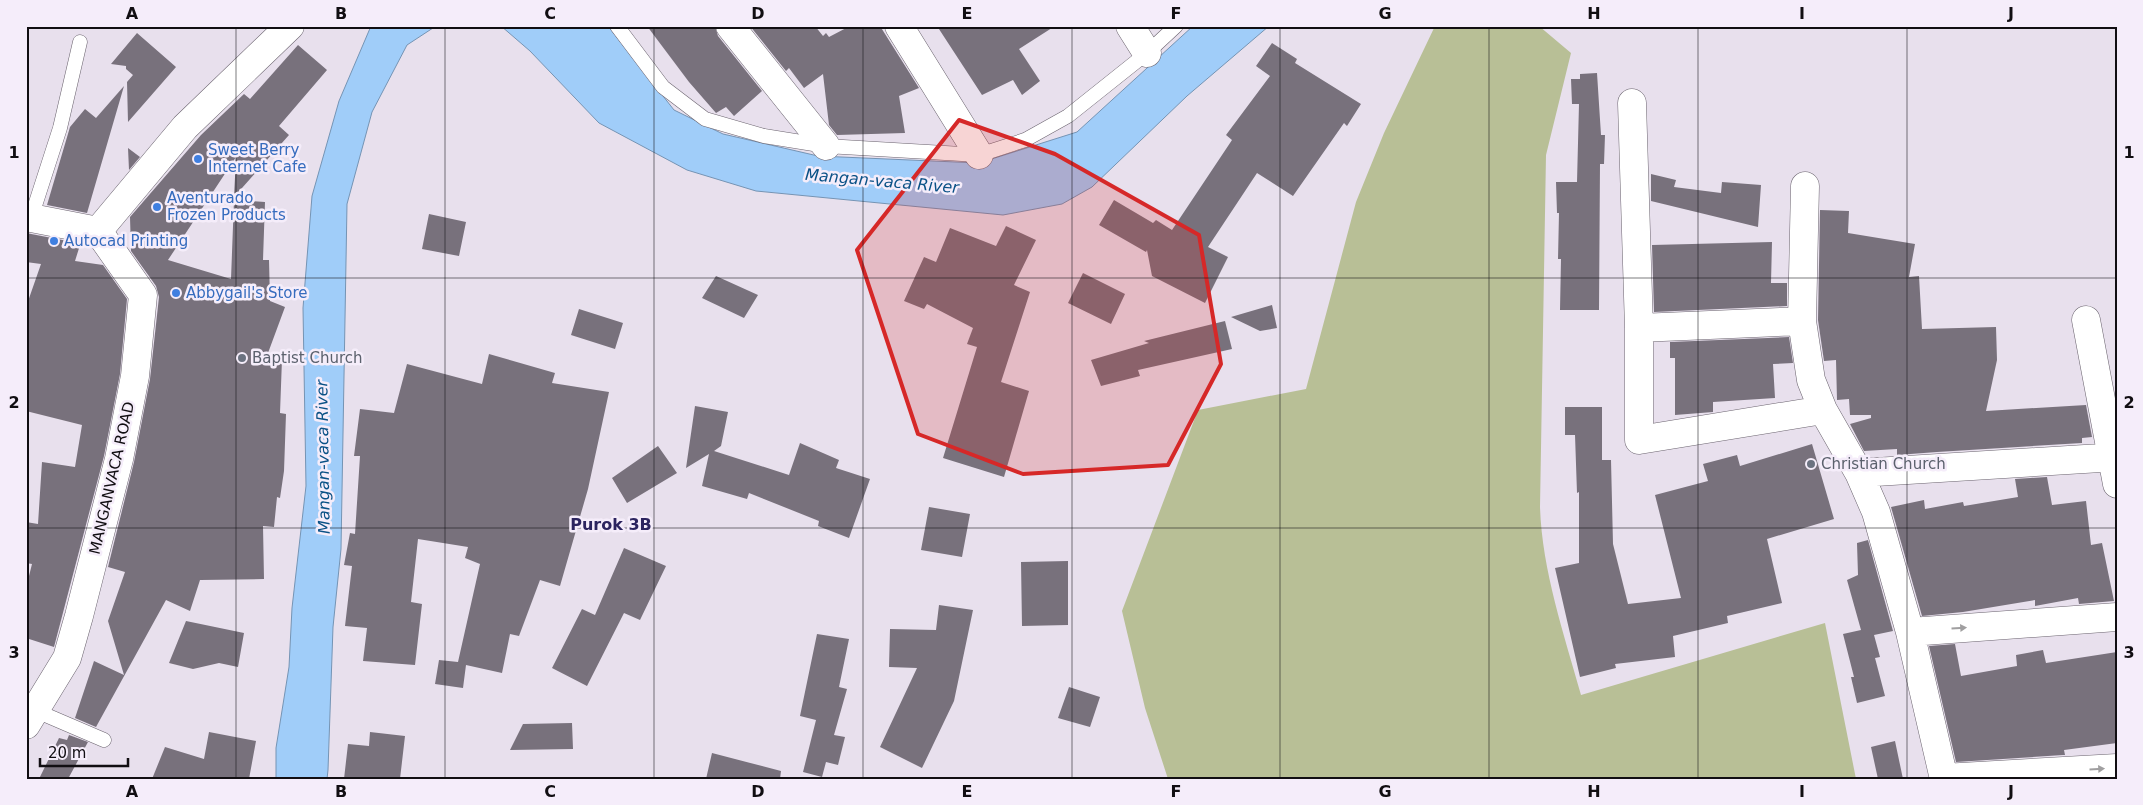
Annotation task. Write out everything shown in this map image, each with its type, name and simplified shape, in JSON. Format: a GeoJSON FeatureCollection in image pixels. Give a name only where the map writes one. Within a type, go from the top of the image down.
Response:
{"type":"FeatureCollection","features":[{"type":"Feature","properties":{"kind":"street"},"geometry":{"type":"LineString","coordinates":[[29,217],[98,231],[185,127],[290,26]]}},
{"type":"Feature","properties":{"kind":"street"},"geometry":{"type":"LineString","coordinates":[[730,26],[826,146]]}},
{"type":"Feature","properties":{"kind":"street"},"geometry":{"type":"LineString","coordinates":[[899,26],[979,155]]}},
{"type":"Feature","properties":{"kind":"street"},"geometry":{"type":"LineString","coordinates":[[1130,26],[1147,53]]}},
{"type":"Feature","properties":{"kind":"street"},"geometry":{"type":"LineString","coordinates":[[1632,103],[1639,328],[1639,440],[1823,410]]}},
{"type":"Feature","properties":{"kind":"street"},"geometry":{"type":"LineString","coordinates":[[1805,186],[1802,321],[1811,380],[1823,410],[1859,473],[1876,512],[1910,632],[1944,778],[2117,768]]}},
{"type":"Feature","properties":{"kind":"street","name":"MANGANVACA ROAD"},"geometry":{"type":"LineString","coordinates":[[30,718],[67,658],[105,520],[135,376],[143,296],[98,231]]}},
{"type":"Feature","properties":{"kind":"street"},"geometry":{"type":"LineString","coordinates":[[2086,320],[2114,457],[2117,484]]}},
{"type":"Feature","properties":{"kind":"street"},"geometry":{"type":"LineString","coordinates":[[1639,328],[1802,321]]}},
{"type":"Feature","properties":{"kind":"street"},"geometry":{"type":"LineString","coordinates":[[1859,473],[2114,457]]}},
{"type":"Feature","properties":{"kind":"street"},"geometry":{"type":"LineString","coordinates":[[1910,632],[2117,617]]}},
{"type":"Feature","properties":{"kind":"lane"},"geometry":{"type":"LineString","coordinates":[[617,26],[663,87],[705,119],[764,136],[826,146],[979,155],[1025,140],[1068,116],[1147,53],[1176,26]]}},
{"type":"Feature","properties":{"kind":"lane"},"geometry":{"type":"LineString","coordinates":[[29,217],[60,128],[80,42]]}},
{"type":"Feature","properties":{"kind":"lane"},"geometry":{"type":"LineString","coordinates":[[30,718],[104,740]]}},
{"type":"Feature","properties":{"kind":"highlighted area"},"geometry":{"type":"Polygon","coordinates":[[[959,120],[1055,154],[1199,235],[1221,364],[1168,465],[1023,474],[918,434],[857,250],[959,120]]]}},
{"type":"Feature","properties":{"kind":"green space"},"geometry":{"type":"Polygon","coordinates":[[[1435,26],[1539,26],[1571,53],[1546,155],[1540,507],[1549,578],[1581,695],[1825,623],[1856,779],[1168,779],[1145,708],[1122,611],[1198,410],[1306,389],[1356,202],[1384,133],[1435,26]]]}},
{"type":"Feature","properties":{"kind":"water","name":"Mangan-vaca River"},"geometry":{"type":"Polygon","coordinates":[[[371,26],[436,26],[407,45],[372,112],[347,204],[341,549],[333,627],[327,779],[276,779],[276,748],[289,667],[292,608],[306,486],[303,308],[312,196],[339,101],[371,26]]]}},
{"type":"Feature","properties":{"kind":"water","name":"Mangan-vaca River"},"geometry":{"type":"Polygon","coordinates":[[[501,26],[608,26],[674,110],[723,134],[818,156],[979,163],[1077,132],[1193,26],[1269,26],[1187,96],[1092,187],[1062,204],[1003,215],[756,191],[687,170],[599,123],[530,51],[501,26]]]}},
{"type":"Feature","properties":{"kind":"building"},"geometry":{"type":"Polygon","coordinates":[[[647,26],[715,26],[718,36],[762,91],[734,116],[726,107],[716,113],[689,82],[647,26]]]}},
{"type":"Feature","properties":{"kind":"building"},"geometry":{"type":"Polygon","coordinates":[[[750,26],[815,26],[823,36],[826,33],[829,37],[850,26],[880,26],[919,88],[899,96],[905,133],[837,135],[829,125],[823,74],[804,88],[789,68],[786,71],[750,26]]]}},
{"type":"Feature","properties":{"kind":"building"},"geometry":{"type":"Polygon","coordinates":[[[937,26],[1055,26],[1019,49],[1040,81],[1022,95],[1013,80],[982,95],[937,26]]]}},
{"type":"Feature","properties":{"kind":"building"},"geometry":{"type":"Polygon","coordinates":[[[137,33],[176,67],[128,122],[127,82],[133,75],[126,69],[126,66],[111,64],[137,33]]]}},
{"type":"Feature","properties":{"kind":"building"},"geometry":{"type":"Polygon","coordinates":[[[1272,43],[1297,59],[1295,63],[1361,104],[1347,126],[1344,123],[1293,196],[1257,173],[1208,247],[1228,257],[1205,303],[1152,276],[1147,250],[1146,252],[1099,225],[1114,200],[1153,223],[1156,220],[1172,230],[1232,140],[1226,135],[1270,76],[1256,66],[1272,43]]]}},
{"type":"Feature","properties":{"kind":"building"},"geometry":{"type":"Polygon","coordinates":[[[298,45],[327,70],[279,126],[289,135],[234,197],[236,157],[168,260],[231,279],[234,200],[265,202],[263,260],[269,260],[270,301],[285,307],[268,353],[282,359],[280,413],[286,414],[284,471],[280,498],[277,497],[274,527],[263,526],[264,579],[200,580],[190,611],[166,600],[96,727],[75,718],[94,661],[124,675],[108,621],[125,572],[108,567],[134,462],[150,379],[159,297],[156,286],[131,251],[130,217],[201,135],[244,94],[250,99],[298,45]]]}},
{"type":"Feature","properties":{"kind":"building"},"geometry":{"type":"Polygon","coordinates":[[[1597,73],[1601,135],[1605,135],[1604,164],[1600,164],[1599,310],[1560,310],[1561,259],[1558,259],[1559,213],[1557,213],[1556,182],[1577,182],[1579,104],[1572,104],[1571,79],[1580,79],[1580,74],[1597,73]]]}},
{"type":"Feature","properties":{"kind":"building"},"geometry":{"type":"Polygon","coordinates":[[[124,86],[87,213],[47,205],[70,127],[85,109],[96,118],[124,86]]]}},
{"type":"Feature","properties":{"kind":"building"},"geometry":{"type":"Polygon","coordinates":[[[128,148],[140,157],[129,170],[128,148]]]}},
{"type":"Feature","properties":{"kind":"building"},"geometry":{"type":"Polygon","coordinates":[[[1651,174],[1676,180],[1674,187],[1721,193],[1722,182],[1761,185],[1758,227],[1651,201],[1651,174]]]}},
{"type":"Feature","properties":{"kind":"building"},"geometry":{"type":"Polygon","coordinates":[[[1820,210],[1849,211],[1848,233],[1915,244],[1909,277],[1919,276],[1922,329],[1996,327],[1997,360],[1986,411],[2086,405],[2092,437],[2082,438],[2082,443],[1897,455],[1897,449],[1864,451],[1850,424],[1871,418],[1871,415],[1850,415],[1849,399],[1837,400],[1836,360],[1824,361],[1818,320],[1820,210]]]}},
{"type":"Feature","properties":{"kind":"building"},"geometry":{"type":"Polygon","coordinates":[[[429,214],[466,222],[459,256],[422,249],[429,214]]]}},
{"type":"Feature","properties":{"kind":"building"},"geometry":{"type":"Polygon","coordinates":[[[1006,226],[1036,240],[1014,285],[1030,292],[1001,382],[1029,391],[1004,477],[943,458],[977,347],[967,344],[973,328],[927,304],[924,309],[904,301],[924,257],[936,262],[950,228],[996,246],[1006,226]]]}},
{"type":"Feature","properties":{"kind":"building"},"geometry":{"type":"Polygon","coordinates":[[[26,233],[78,243],[80,245],[75,261],[103,265],[127,299],[120,374],[104,456],[54,647],[26,638],[26,588],[32,564],[26,563],[26,522],[38,524],[42,462],[75,467],[82,425],[26,411],[26,307],[41,264],[26,262],[26,233]]]}},
{"type":"Feature","properties":{"kind":"building"},"geometry":{"type":"Polygon","coordinates":[[[1772,242],[1771,283],[1787,283],[1787,306],[1654,312],[1652,245],[1772,242]]]}},
{"type":"Feature","properties":{"kind":"building"},"geometry":{"type":"Polygon","coordinates":[[[1083,273],[1125,294],[1111,324],[1068,303],[1083,273]]]}},
{"type":"Feature","properties":{"kind":"building"},"geometry":{"type":"Polygon","coordinates":[[[716,276],[758,295],[744,318],[702,298],[716,276]]]}},
{"type":"Feature","properties":{"kind":"building"},"geometry":{"type":"Polygon","coordinates":[[[1272,305],[1277,328],[1260,331],[1231,317],[1272,305]]]}},
{"type":"Feature","properties":{"kind":"building"},"geometry":{"type":"Polygon","coordinates":[[[579,309],[623,323],[615,349],[571,335],[579,309]]]}},
{"type":"Feature","properties":{"kind":"building"},"geometry":{"type":"Polygon","coordinates":[[[1225,321],[1232,349],[1138,370],[1140,376],[1101,386],[1091,360],[1149,343],[1144,341],[1225,321]]]}},
{"type":"Feature","properties":{"kind":"building"},"geometry":{"type":"Polygon","coordinates":[[[1789,337],[1793,363],[1773,364],[1775,398],[1713,402],[1713,412],[1675,415],[1675,358],[1670,358],[1670,342],[1789,337]]]}},
{"type":"Feature","properties":{"kind":"building"},"geometry":{"type":"Polygon","coordinates":[[[489,354],[555,373],[552,383],[609,392],[588,489],[560,586],[540,580],[519,636],[510,634],[502,673],[466,665],[463,688],[435,684],[439,660],[458,662],[480,564],[465,558],[468,547],[418,539],[411,602],[422,604],[415,665],[363,661],[367,628],[345,626],[352,566],[344,565],[350,533],[355,534],[360,456],[354,456],[360,409],[394,413],[407,364],[482,384],[489,354]]]}},
{"type":"Feature","properties":{"kind":"building"},"geometry":{"type":"Polygon","coordinates":[[[695,406],[728,412],[721,446],[714,451],[789,475],[800,443],[839,460],[836,468],[870,479],[849,538],[818,526],[819,521],[749,493],[747,499],[702,486],[709,454],[686,468],[695,406]]]}},
{"type":"Feature","properties":{"kind":"building"},"geometry":{"type":"Polygon","coordinates":[[[1565,407],[1602,407],[1602,460],[1611,460],[1613,544],[1628,604],[1681,598],[1655,495],[1708,481],[1703,464],[1737,455],[1740,466],[1812,444],[1834,519],[1767,539],[1782,603],[1727,616],[1728,623],[1673,636],[1675,657],[1615,664],[1616,668],[1580,677],[1555,568],[1579,563],[1579,492],[1577,493],[1575,435],[1565,435],[1565,407]]]}},
{"type":"Feature","properties":{"kind":"building"},"geometry":{"type":"Polygon","coordinates":[[[658,446],[677,473],[627,503],[612,478],[658,446]]]}},
{"type":"Feature","properties":{"kind":"building"},"geometry":{"type":"Polygon","coordinates":[[[2047,477],[2052,505],[2086,501],[2091,545],[2102,543],[2114,601],[2079,604],[2078,598],[2035,606],[2035,600],[1963,612],[1922,616],[1891,507],[1924,500],[1925,509],[1963,502],[1964,506],[2018,497],[2015,479],[2047,477]]]}},
{"type":"Feature","properties":{"kind":"building"},"geometry":{"type":"Polygon","coordinates":[[[929,507],[970,514],[962,557],[921,550],[929,507]]]}},
{"type":"Feature","properties":{"kind":"building"},"geometry":{"type":"Polygon","coordinates":[[[1868,540],[1893,631],[1874,635],[1880,657],[1875,658],[1885,696],[1857,703],[1851,677],[1854,677],[1843,634],[1861,630],[1847,580],[1858,575],[1857,543],[1868,540]]]}},
{"type":"Feature","properties":{"kind":"building"},"geometry":{"type":"Polygon","coordinates":[[[624,548],[666,566],[640,620],[624,613],[587,686],[552,668],[582,609],[595,615],[624,548]]]}},
{"type":"Feature","properties":{"kind":"building"},"geometry":{"type":"Polygon","coordinates":[[[1068,561],[1068,625],[1022,626],[1021,562],[1068,561]]]}},
{"type":"Feature","properties":{"kind":"building"},"geometry":{"type":"Polygon","coordinates":[[[939,605],[973,610],[954,701],[922,768],[880,747],[917,668],[889,667],[890,629],[936,630],[939,605]]]}},
{"type":"Feature","properties":{"kind":"building"},"geometry":{"type":"Polygon","coordinates":[[[186,621],[244,633],[238,667],[219,663],[193,669],[169,663],[186,621]]]}},
{"type":"Feature","properties":{"kind":"building"},"geometry":{"type":"Polygon","coordinates":[[[817,634],[849,639],[839,687],[847,689],[834,735],[845,737],[838,765],[826,762],[822,777],[803,772],[816,720],[800,716],[817,634]]]}},
{"type":"Feature","properties":{"kind":"building"},"geometry":{"type":"Polygon","coordinates":[[[1955,644],[1961,676],[2017,666],[2016,655],[2043,650],[2046,663],[2117,652],[2117,743],[2064,750],[2065,755],[1956,762],[1929,646],[1955,644]]]}},
{"type":"Feature","properties":{"kind":"building"},"geometry":{"type":"Polygon","coordinates":[[[1069,687],[1100,697],[1090,727],[1058,718],[1069,687]]]}},
{"type":"Feature","properties":{"kind":"building"},"geometry":{"type":"Polygon","coordinates":[[[572,723],[573,749],[510,750],[523,724],[572,723]]]}},
{"type":"Feature","properties":{"kind":"building"},"geometry":{"type":"Polygon","coordinates":[[[209,732],[256,741],[249,779],[152,779],[165,747],[204,759],[209,732]]]}},
{"type":"Feature","properties":{"kind":"building"},"geometry":{"type":"Polygon","coordinates":[[[370,732],[405,736],[400,779],[344,779],[348,744],[369,746],[370,732]]]}},
{"type":"Feature","properties":{"kind":"building"},"geometry":{"type":"Polygon","coordinates":[[[69,735],[88,742],[68,779],[39,779],[59,738],[67,740],[69,735]]]}},
{"type":"Feature","properties":{"kind":"building"},"geometry":{"type":"Polygon","coordinates":[[[1895,741],[1903,779],[1878,779],[1871,747],[1895,741]]]}},
{"type":"Feature","properties":{"kind":"building"},"geometry":{"type":"Polygon","coordinates":[[[712,753],[781,771],[780,779],[706,779],[712,753]]]}},
{"type":"Feature","properties":{"kind":"place","name":"Sweet Berry Internet Cafe"},"geometry":{"type":"Point","coordinates":[198,159]}},
{"type":"Feature","properties":{"kind":"place","name":"Aventurado Frozen Products"},"geometry":{"type":"Point","coordinates":[157,207]}},
{"type":"Feature","properties":{"kind":"place","name":"Autocad Printing"},"geometry":{"type":"Point","coordinates":[54,241]}},
{"type":"Feature","properties":{"kind":"place","name":"Abbygail's Store"},"geometry":{"type":"Point","coordinates":[176,293]}},
{"type":"Feature","properties":{"kind":"place","name":"Baptist Church"},"geometry":{"type":"Point","coordinates":[242,358]}},
{"type":"Feature","properties":{"kind":"place","name":"Christian Church"},"geometry":{"type":"Point","coordinates":[1811,464]}},
{"type":"Feature","properties":{"kind":"district","name":"Purok 3B"},"geometry":{"type":"Point","coordinates":[611,524]}}]}
